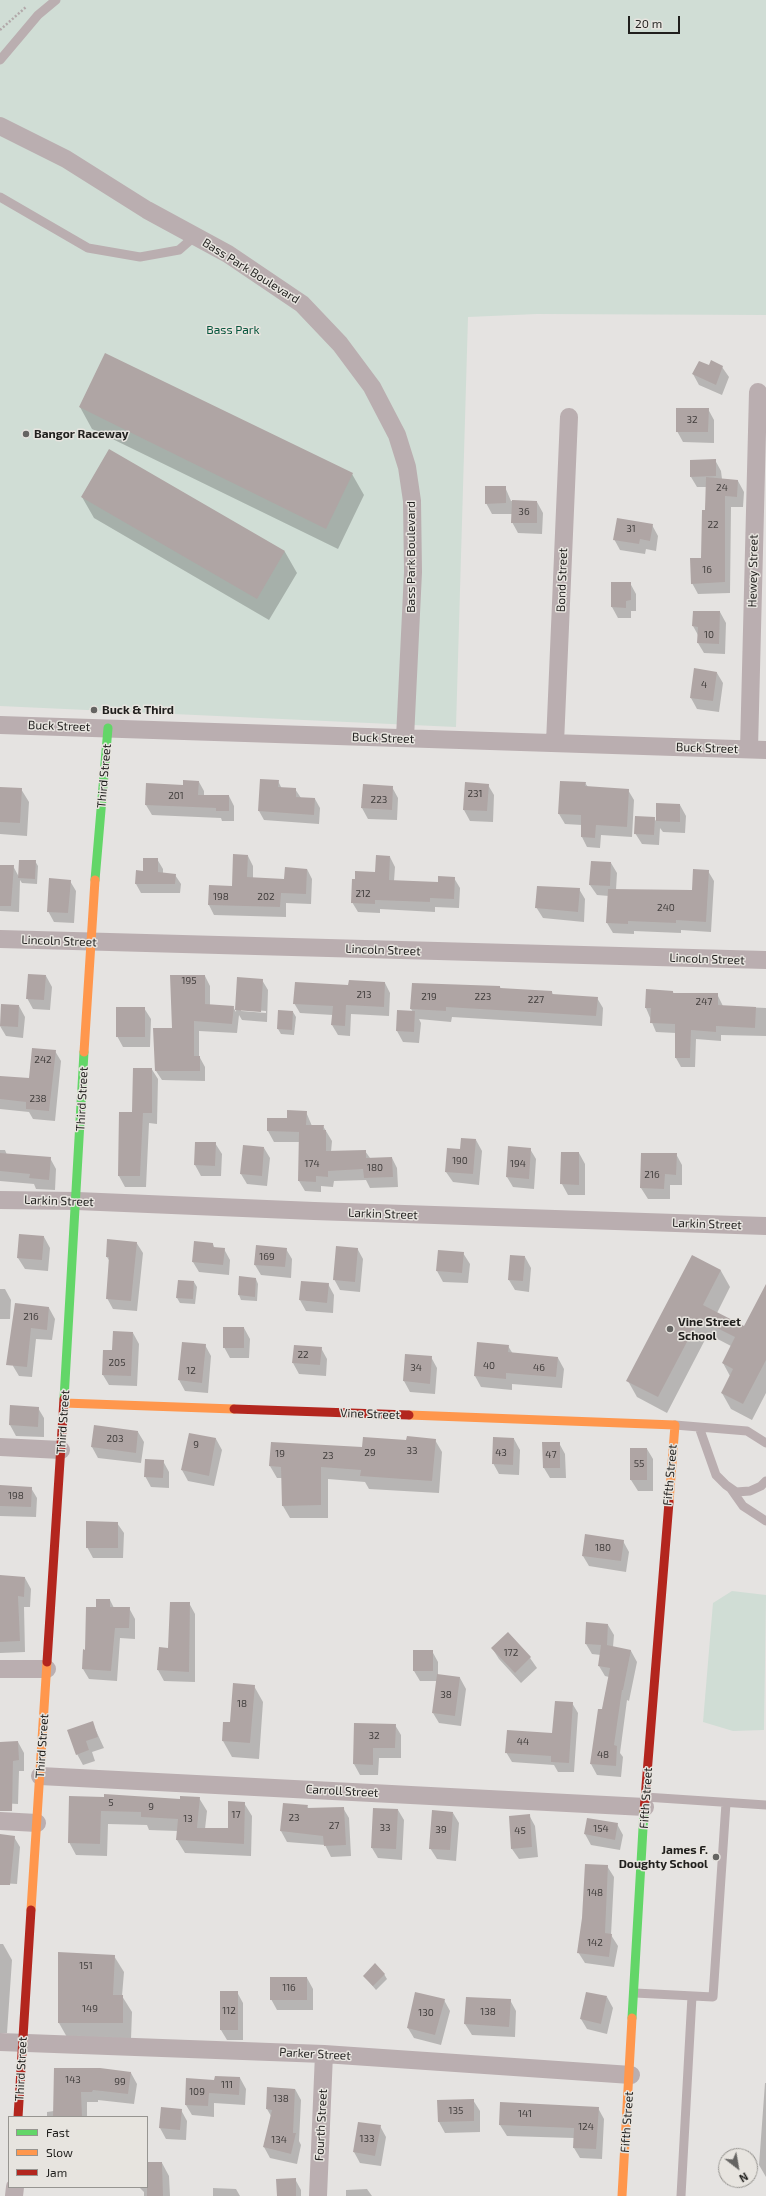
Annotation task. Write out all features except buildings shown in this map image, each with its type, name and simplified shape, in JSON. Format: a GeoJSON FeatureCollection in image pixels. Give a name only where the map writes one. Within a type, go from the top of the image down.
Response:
{"type":"FeatureCollection","features":[{"type":"Feature","properties":{"kind":"street","name":"Bass Park Boulevard"},"geometry":{"type":"LineString","coordinates":[[0,126],[66,159],[147,210],[228,254],[302,304],[340,344],[372,386],[397,435],[407,467],[412,501],[413,572],[405,738]]}},
{"type":"Feature","properties":{"kind":"street","name":"Hewey Street"},"geometry":{"type":"LineString","coordinates":[[757,749],[758,392]]}},
{"type":"Feature","properties":{"kind":"street","name":"Bond Street"},"geometry":{"type":"LineString","coordinates":[[555,743],[569,417]]}},
{"type":"Feature","properties":{"kind":"street","name":"Buck Street"},"geometry":{"type":"LineString","coordinates":[[0,725],[757,749]]}},
{"type":"Feature","properties":{"kind":"street","name":"Third Street"},"geometry":{"type":"LineString","coordinates":[[18,2116],[77,1201],[90,942],[108,728]]}},
{"type":"Feature","properties":{"kind":"street","name":"Lincoln Street"},"geometry":{"type":"LineString","coordinates":[[0,939],[766,960]]}},
{"type":"Feature","properties":{"kind":"street","name":"Larkin Street"},"geometry":{"type":"LineString","coordinates":[[0,1200],[77,1201],[306,1211],[766,1226]]}},
{"type":"Feature","properties":{"kind":"street","name":"Vine Street"},"geometry":{"type":"LineString","coordinates":[[64,1403],[675,1425]]}},
{"type":"Feature","properties":{"kind":"street","name":"Fifth Street"},"geometry":{"type":"LineString","coordinates":[[622,2196],[645,1802],[675,1425]]}},
{"type":"Feature","properties":{"kind":"street"},"geometry":{"type":"LineString","coordinates":[[0,1447],[61,1450]]}},
{"type":"Feature","properties":{"kind":"street"},"geometry":{"type":"LineString","coordinates":[[0,1669],[47,1669]]}},
{"type":"Feature","properties":{"kind":"street","name":"Carroll Street"},"geometry":{"type":"LineString","coordinates":[[40,1776],[645,1802]]}},
{"type":"Feature","properties":{"kind":"street"},"geometry":{"type":"LineString","coordinates":[[0,1821],[37,1824]]}},
{"type":"Feature","properties":{"kind":"street","name":"Parker Street"},"geometry":{"type":"LineString","coordinates":[[0,2042],[324,2054],[630,2075]]}},
{"type":"Feature","properties":{"kind":"street","name":"Fourth Street"},"geometry":{"type":"LineString","coordinates":[[318,2196],[324,2054]]}},
{"type":"Feature","properties":{"kind":"lane"},"geometry":{"type":"LineString","coordinates":[[0,60],[38,15],[56,0]]}},
{"type":"Feature","properties":{"kind":"lane"},"geometry":{"type":"LineString","coordinates":[[0,197],[88,248],[140,257],[179,250],[195,236]]}},
{"type":"Feature","properties":{"kind":"lane"},"geometry":{"type":"LineString","coordinates":[[675,1425],[747,1431],[766,1443]]}},
{"type":"Feature","properties":{"kind":"lane"},"geometry":{"type":"LineString","coordinates":[[699,1428],[716,1475],[730,1488],[736,1492],[750,1492],[761,1486],[766,1481]]}},
{"type":"Feature","properties":{"kind":"lane"},"geometry":{"type":"LineString","coordinates":[[730,1488],[743,1506],[766,1521]]}},
{"type":"Feature","properties":{"kind":"lane"},"geometry":{"type":"LineString","coordinates":[[645,1802],[766,1805]]}},
{"type":"Feature","properties":{"kind":"lane"},"geometry":{"type":"LineString","coordinates":[[635,1993],[713,1997],[726,1803]]}},
{"type":"Feature","properties":{"kind":"lane"},"geometry":{"type":"LineString","coordinates":[[681,2196],[692,1996]]}},
{"type":"Feature","properties":{"kind":"path"},"geometry":{"type":"LineString","coordinates":[[0,30],[28,5]]}},
{"type":"Feature","properties":{"kind":"green space","name":"Bass Park"},"geometry":{"type":"Polygon","coordinates":[[[0,0],[766,0],[766,315],[537,314],[468,317],[456,727],[0,706],[0,0]]]}},
{"type":"Feature","properties":{"kind":"green space"},"geometry":{"type":"Polygon","coordinates":[[[732,1591],[766,1595],[764,1730],[733,1731],[703,1722],[713,1603],[732,1591]]]}},
{"type":"Feature","properties":{"kind":"traffic: fast"},"geometry":{"type":"LineString","coordinates":[[95,880],[108,728]]}},
{"type":"Feature","properties":{"kind":"traffic: fast"},"geometry":{"type":"LineString","coordinates":[[64,1399],[84,1052]]}},
{"type":"Feature","properties":{"kind":"traffic: fast"},"geometry":{"type":"LineString","coordinates":[[632,2018],[644,1811]]}},
{"type":"Feature","properties":{"kind":"traffic: slow"},"geometry":{"type":"LineString","coordinates":[[84,1052],[95,880]]}},
{"type":"Feature","properties":{"kind":"traffic: slow"},"geometry":{"type":"LineString","coordinates":[[64,1403],[234,1409]]}},
{"type":"Feature","properties":{"kind":"traffic: slow"},"geometry":{"type":"LineString","coordinates":[[409,1415],[675,1425],[669,1502]]}},
{"type":"Feature","properties":{"kind":"traffic: slow"},"geometry":{"type":"LineString","coordinates":[[31,1910],[47,1662]]}},
{"type":"Feature","properties":{"kind":"traffic: slow"},"geometry":{"type":"LineString","coordinates":[[622,2196],[632,2018]]}},
{"type":"Feature","properties":{"kind":"traffic: jam"},"geometry":{"type":"LineString","coordinates":[[47,1662],[64,1399]]}},
{"type":"Feature","properties":{"kind":"traffic: jam"},"geometry":{"type":"LineString","coordinates":[[234,1409],[409,1415]]}},
{"type":"Feature","properties":{"kind":"traffic: jam"},"geometry":{"type":"LineString","coordinates":[[644,1811],[669,1502]]}},
{"type":"Feature","properties":{"kind":"traffic: jam"},"geometry":{"type":"LineString","coordinates":[[18,2116],[31,1910]]}},
{"type":"Feature","properties":{"kind":"place","name":"Bangor Raceway"},"geometry":{"type":"Point","coordinates":[26,434]}},
{"type":"Feature","properties":{"kind":"place","name":"Buck & Third"},"geometry":{"type":"Point","coordinates":[94,710]}},
{"type":"Feature","properties":{"kind":"place","name":"Vine Street School"},"geometry":{"type":"Point","coordinates":[670,1329]}},
{"type":"Feature","properties":{"kind":"place","name":"James F. Doughty School"},"geometry":{"type":"Point","coordinates":[716,1857]}}]}
